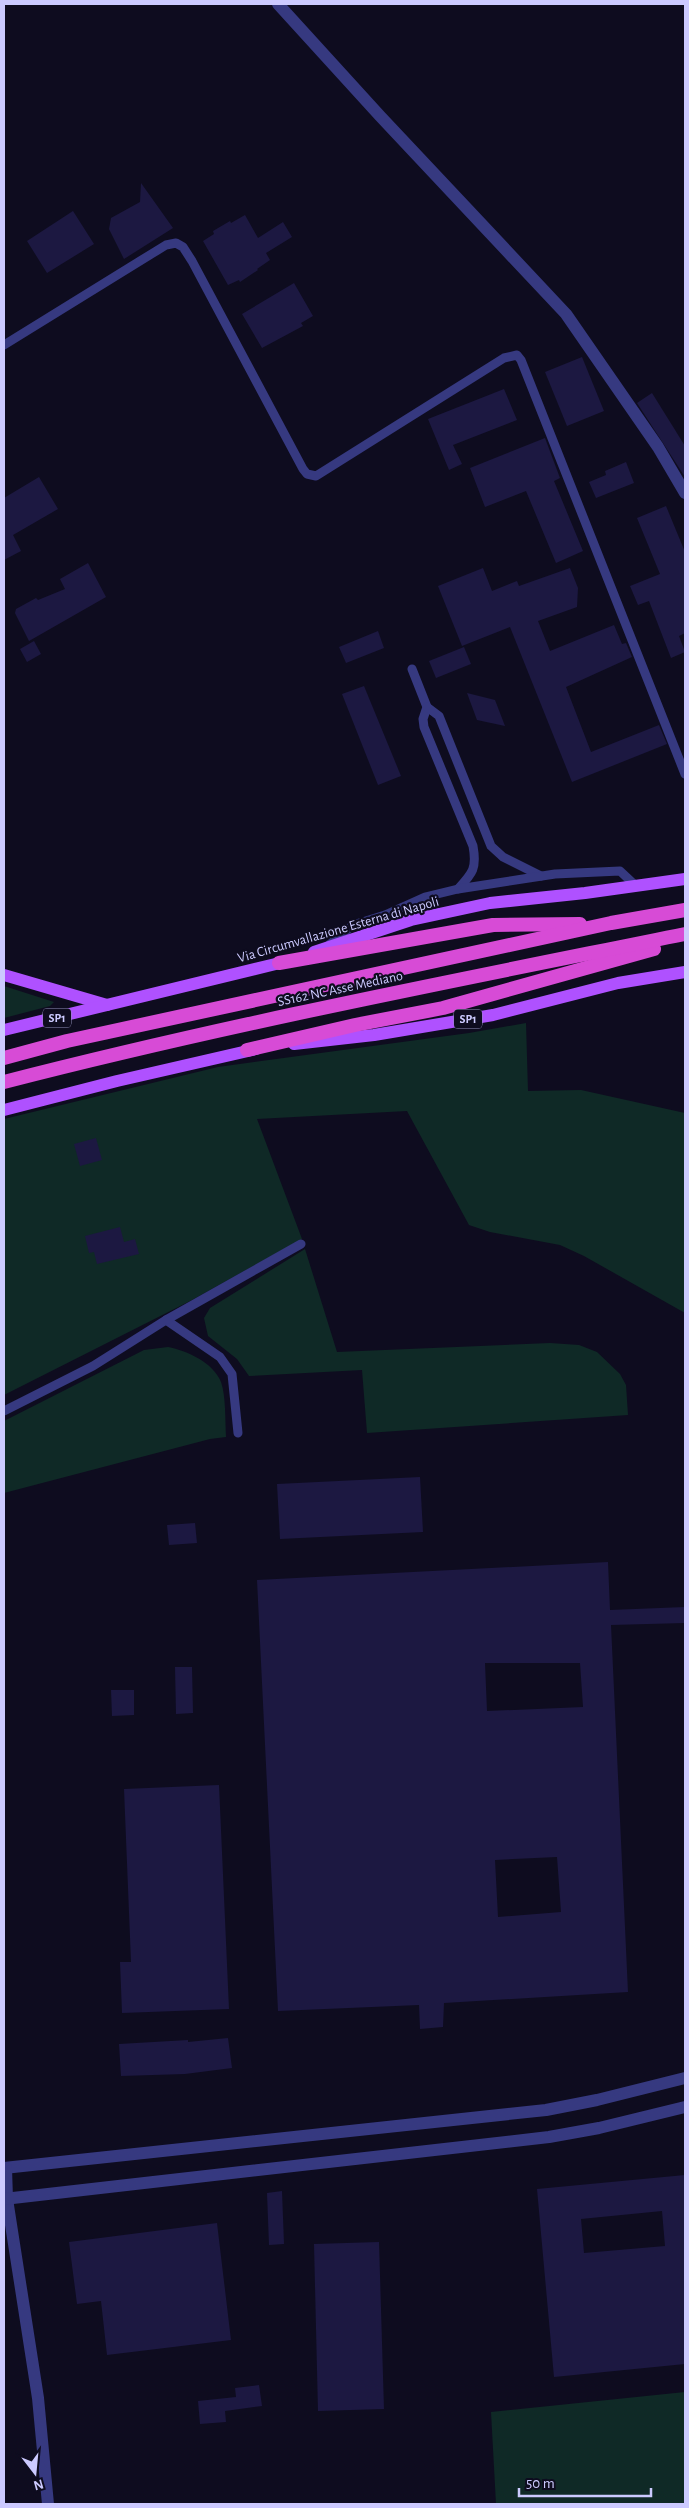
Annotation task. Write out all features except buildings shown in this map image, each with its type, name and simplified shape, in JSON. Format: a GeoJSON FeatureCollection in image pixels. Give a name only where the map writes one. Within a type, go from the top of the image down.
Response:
{"type":"FeatureCollection","features":[{"type":"Feature","properties":{"kind":"highway","name":"SS162 NC Asse Mediano"},"geometry":{"type":"LineString","coordinates":[[4,1058],[67,1041],[611,923],[685,910]]}},
{"type":"Feature","properties":{"kind":"highway"},"geometry":{"type":"LineString","coordinates":[[279,964],[493,925],[611,923]]}},
{"type":"Feature","properties":{"kind":"highway","name":"SS162 NC Asse Mediano"},"geometry":{"type":"LineString","coordinates":[[4,1082],[81,1062],[373,998],[685,934]]}},
{"type":"Feature","properties":{"kind":"highway"},"geometry":{"type":"LineString","coordinates":[[247,1050],[355,1025],[443,1008],[685,940]]}},
{"type":"Feature","properties":{"kind":"main road","name":"Via Circumvallazione Esterna di Napoli"},"geometry":{"type":"LineString","coordinates":[[4,1030],[279,964],[411,920],[490,903],[685,879]]}},
{"type":"Feature","properties":{"kind":"main road","name":"SP1"},"geometry":{"type":"LineString","coordinates":[[4,1110],[247,1050],[374,1035],[493,1015],[618,984],[685,972]]}},
{"type":"Feature","properties":{"kind":"main road"},"geometry":{"type":"LineString","coordinates":[[4,975],[109,1006]]}},
{"type":"Feature","properties":{"kind":"street"},"geometry":{"type":"LineString","coordinates":[[278,4],[380,116],[566,314],[658,446],[685,493]]}},
{"type":"Feature","properties":{"kind":"street"},"geometry":{"type":"LineString","coordinates":[[48,2504],[38,2398],[5,2199],[5,2168],[546,2110],[597,2100],[685,2078]]}},
{"type":"Feature","properties":{"kind":"street"},"geometry":{"type":"LineString","coordinates":[[5,2199],[549,2138],[685,2107]]}},
{"type":"Feature","properties":{"kind":"lane"},"geometry":{"type":"LineString","coordinates":[[4,345],[166,245],[176,243],[183,247],[192,261],[303,469],[307,474],[316,476],[504,358],[517,355],[521,360],[685,774]]}},
{"type":"Feature","properties":{"kind":"lane"},"geometry":{"type":"LineString","coordinates":[[412,669],[426,708],[423,719],[424,726],[473,846],[476,860],[472,874],[458,888]]}},
{"type":"Feature","properties":{"kind":"lane"},"geometry":{"type":"LineString","coordinates":[[426,708],[439,716],[491,846],[504,856],[541,876]]}},
{"type":"Feature","properties":{"kind":"lane"},"geometry":{"type":"LineString","coordinates":[[323,949],[354,925],[385,916],[425,897],[458,888],[541,876],[620,871],[636,886]]}},
{"type":"Feature","properties":{"kind":"lane"},"geometry":{"type":"LineString","coordinates":[[4,1411],[93,1366],[166,1320],[301,1244]]}},
{"type":"Feature","properties":{"kind":"lane"},"geometry":{"type":"LineString","coordinates":[[166,1320],[220,1357],[232,1374],[238,1433]]}},
{"type":"Feature","properties":{"kind":"green space"},"geometry":{"type":"Polygon","coordinates":[[[4,986],[54,1002],[50,1006],[4,1018],[4,986]]]}},
{"type":"Feature","properties":{"kind":"green space"},"geometry":{"type":"Polygon","coordinates":[[[526,1023],[528,1091],[581,1090],[685,1113],[685,1313],[584,1256],[560,1245],[490,1232],[469,1225],[407,1111],[257,1119],[302,1239],[192,1300],[4,1395],[4,1119],[218,1067],[469,1033],[526,1023]]]}},
{"type":"Feature","properties":{"kind":"green space"},"geometry":{"type":"Polygon","coordinates":[[[305,1249],[337,1352],[550,1343],[579,1345],[597,1352],[620,1374],[626,1385],[628,1415],[367,1433],[362,1370],[249,1376],[237,1359],[208,1336],[204,1318],[210,1308],[305,1249]]]}},
{"type":"Feature","properties":{"kind":"green space"},"geometry":{"type":"Polygon","coordinates":[[[168,1347],[199,1358],[217,1375],[224,1394],[226,1437],[210,1439],[4,1493],[4,1421],[144,1350],[168,1347]]]}},
{"type":"Feature","properties":{"kind":"green space"},"geometry":{"type":"Polygon","coordinates":[[[685,2392],[685,2504],[496,2504],[491,2412],[685,2392]]]}}]}
